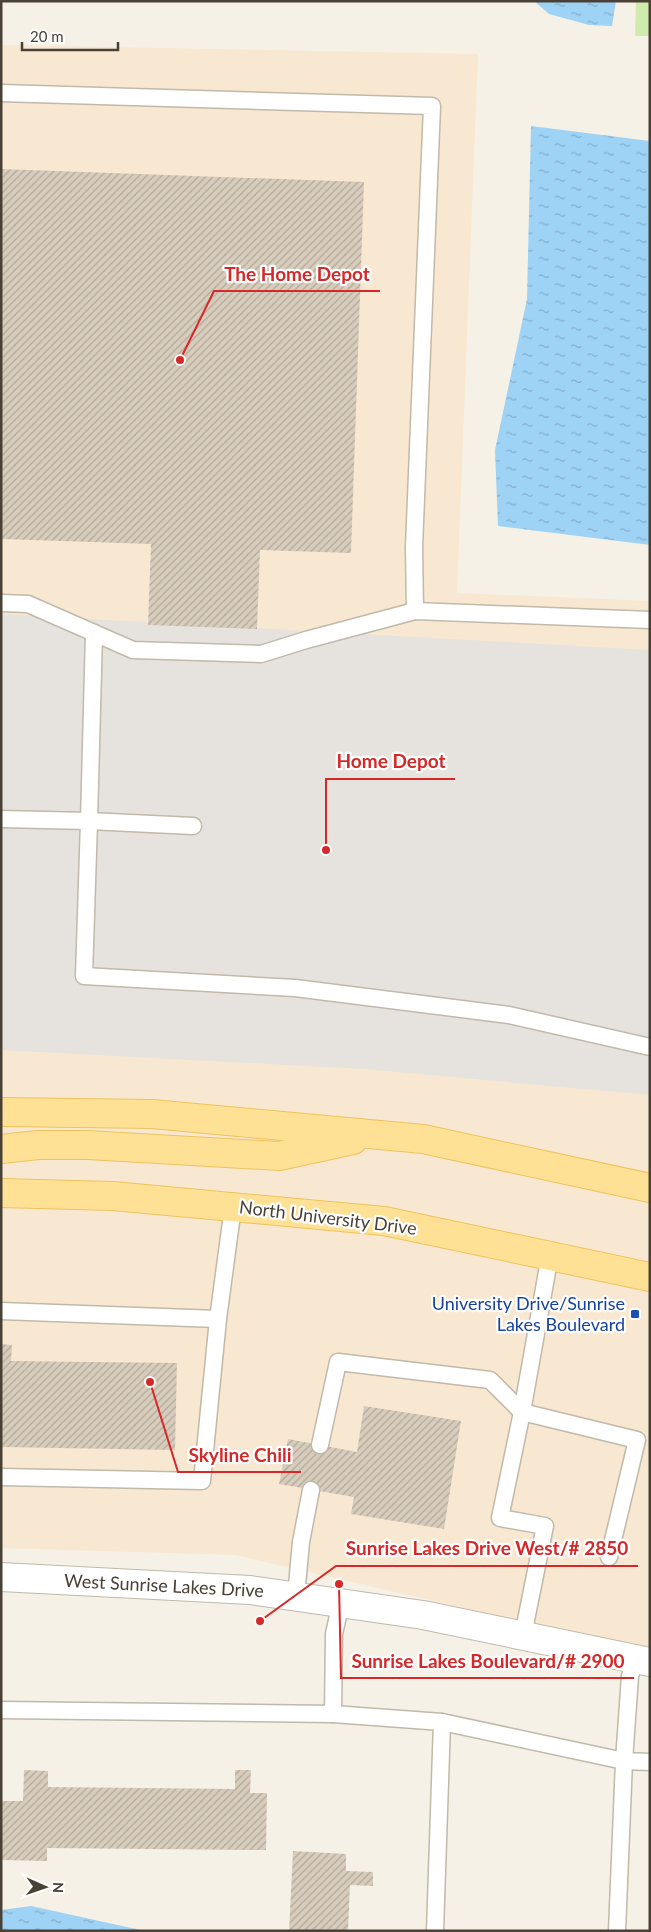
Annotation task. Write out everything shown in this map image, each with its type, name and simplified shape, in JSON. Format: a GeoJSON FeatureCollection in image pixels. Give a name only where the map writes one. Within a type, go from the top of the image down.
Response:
{"type":"FeatureCollection","features":[{"type":"Feature","properties":{"kind":"main road"},"geometry":{"type":"LineString","coordinates":[[1,1112],[152,1114],[423,1139],[650,1188]]}},
{"type":"Feature","properties":{"kind":"main road"},"geometry":{"type":"LineString","coordinates":[[1,1149],[38,1145],[88,1145],[279,1156],[378,1135]]}},
{"type":"Feature","properties":{"kind":"main road","name":"North University Drive"},"geometry":{"type":"LineString","coordinates":[[1,1193],[113,1196],[384,1220],[650,1277]]}},
{"type":"Feature","properties":{"kind":"street","name":"West Sunrise Lakes Drive"},"geometry":{"type":"LineString","coordinates":[[1,1577],[250,1590],[423,1614],[643,1660]]}},
{"type":"Feature","properties":{"kind":"lane"},"geometry":{"type":"LineString","coordinates":[[1,93],[432,106],[414,547],[415,611]]}},
{"type":"Feature","properties":{"kind":"lane"},"geometry":{"type":"LineString","coordinates":[[1,603],[28,604],[133,650],[262,654],[306,640],[415,611],[650,620]]}},
{"type":"Feature","properties":{"kind":"lane"},"geometry":{"type":"LineString","coordinates":[[94,633],[84,976],[295,988],[508,1015],[650,1047]]}},
{"type":"Feature","properties":{"kind":"lane"},"geometry":{"type":"LineString","coordinates":[[1,819],[193,826]]}},
{"type":"Feature","properties":{"kind":"lane"},"geometry":{"type":"LineString","coordinates":[[1,1477],[202,1481],[218,1319],[233,1207]]}},
{"type":"Feature","properties":{"kind":"lane"},"geometry":{"type":"LineString","coordinates":[[523,1635],[545,1526],[500,1518],[522,1412],[550,1255]]}},
{"type":"Feature","properties":{"kind":"lane"},"geometry":{"type":"LineString","coordinates":[[1,1311],[218,1319]]}},
{"type":"Feature","properties":{"kind":"lane"},"geometry":{"type":"LineString","coordinates":[[320,1445],[338,1362],[490,1380],[522,1412],[637,1440],[609,1558]]}},
{"type":"Feature","properties":{"kind":"lane"},"geometry":{"type":"LineString","coordinates":[[296,1596],[301,1542],[311,1490]]}},
{"type":"Feature","properties":{"kind":"lane"},"geometry":{"type":"LineString","coordinates":[[333,1714],[334,1634],[341,1602]]}},
{"type":"Feature","properties":{"kind":"lane"},"geometry":{"type":"LineString","coordinates":[[617,1931],[624,1761],[630,1676],[643,1660]]}},
{"type":"Feature","properties":{"kind":"lane"},"geometry":{"type":"LineString","coordinates":[[1,1710],[333,1714],[442,1722],[624,1761],[650,1762]]}},
{"type":"Feature","properties":{"kind":"lane"},"geometry":{"type":"LineString","coordinates":[[435,1931],[442,1722]]}},
{"type":"Feature","properties":{"kind":"shaded area"},"geometry":{"type":"Polygon","coordinates":[[[1,45],[478,54],[457,593],[650,601],[650,1651],[235,1555],[1,1548],[1,45]]]}},
{"type":"Feature","properties":{"kind":"shaded area"},"geometry":{"type":"Polygon","coordinates":[[[1,614],[650,650],[650,1095],[363,1069],[1,1050],[1,614]]]}},
{"type":"Feature","properties":{"kind":"green space"},"geometry":{"type":"Polygon","coordinates":[[[636,1],[650,1],[650,36],[635,36],[636,1]]]}},
{"type":"Feature","properties":{"kind":"water"},"geometry":{"type":"Polygon","coordinates":[[[534,1],[616,1],[612,26],[589,25],[549,14],[534,1]]]}},
{"type":"Feature","properties":{"kind":"water"},"geometry":{"type":"Polygon","coordinates":[[[531,126],[650,141],[650,545],[498,526],[495,450],[527,299],[531,126]]]}},
{"type":"Feature","properties":{"kind":"water"},"geometry":{"type":"Polygon","coordinates":[[[31,1906],[145,1931],[1,1931],[1,1910],[31,1906]]]}},
{"type":"Feature","properties":{"kind":"building"},"geometry":{"type":"Polygon","coordinates":[[[1,169],[364,182],[351,553],[260,550],[257,629],[148,625],[151,544],[1,539],[1,169]]]}},
{"type":"Feature","properties":{"kind":"building"},"geometry":{"type":"Polygon","coordinates":[[[1,1344],[12,1345],[11,1361],[177,1363],[175,1450],[1,1447],[1,1344]]]}},
{"type":"Feature","properties":{"kind":"building"},"geometry":{"type":"Polygon","coordinates":[[[364,1406],[461,1421],[444,1529],[351,1514],[354,1497],[279,1484],[288,1439],[357,1452],[364,1406]]]}},
{"type":"Feature","properties":{"kind":"building"},"geometry":{"type":"Polygon","coordinates":[[[24,1770],[48,1771],[48,1787],[235,1789],[235,1770],[251,1770],[250,1793],[267,1793],[266,1850],[47,1848],[47,1861],[1,1860],[1,1801],[23,1801],[24,1770]]]}},
{"type":"Feature","properties":{"kind":"building"},"geometry":{"type":"Polygon","coordinates":[[[293,1851],[346,1854],[346,1871],[373,1872],[373,1886],[350,1885],[348,1931],[289,1931],[293,1851]]]}},
{"type":"Feature","properties":{"kind":"place","name":"The Home Depot"},"geometry":{"type":"Point","coordinates":[180,360]}},
{"type":"Feature","properties":{"kind":"place","name":"Home Depot"},"geometry":{"type":"Point","coordinates":[326,850]}},
{"type":"Feature","properties":{"kind":"place","name":"University Drive/Sunrise Lakes Boulevard"},"geometry":{"type":"Point","coordinates":[635,1314]}},
{"type":"Feature","properties":{"kind":"place","name":"Skyline Chili"},"geometry":{"type":"Point","coordinates":[150,1382]}},
{"type":"Feature","properties":{"kind":"place","name":"Sunrise Lakes Boulevard/# 2900"},"geometry":{"type":"Point","coordinates":[339,1584]}},
{"type":"Feature","properties":{"kind":"place","name":"Sunrise Lakes Drive West/# 2850"},"geometry":{"type":"Point","coordinates":[260,1621]}}]}
